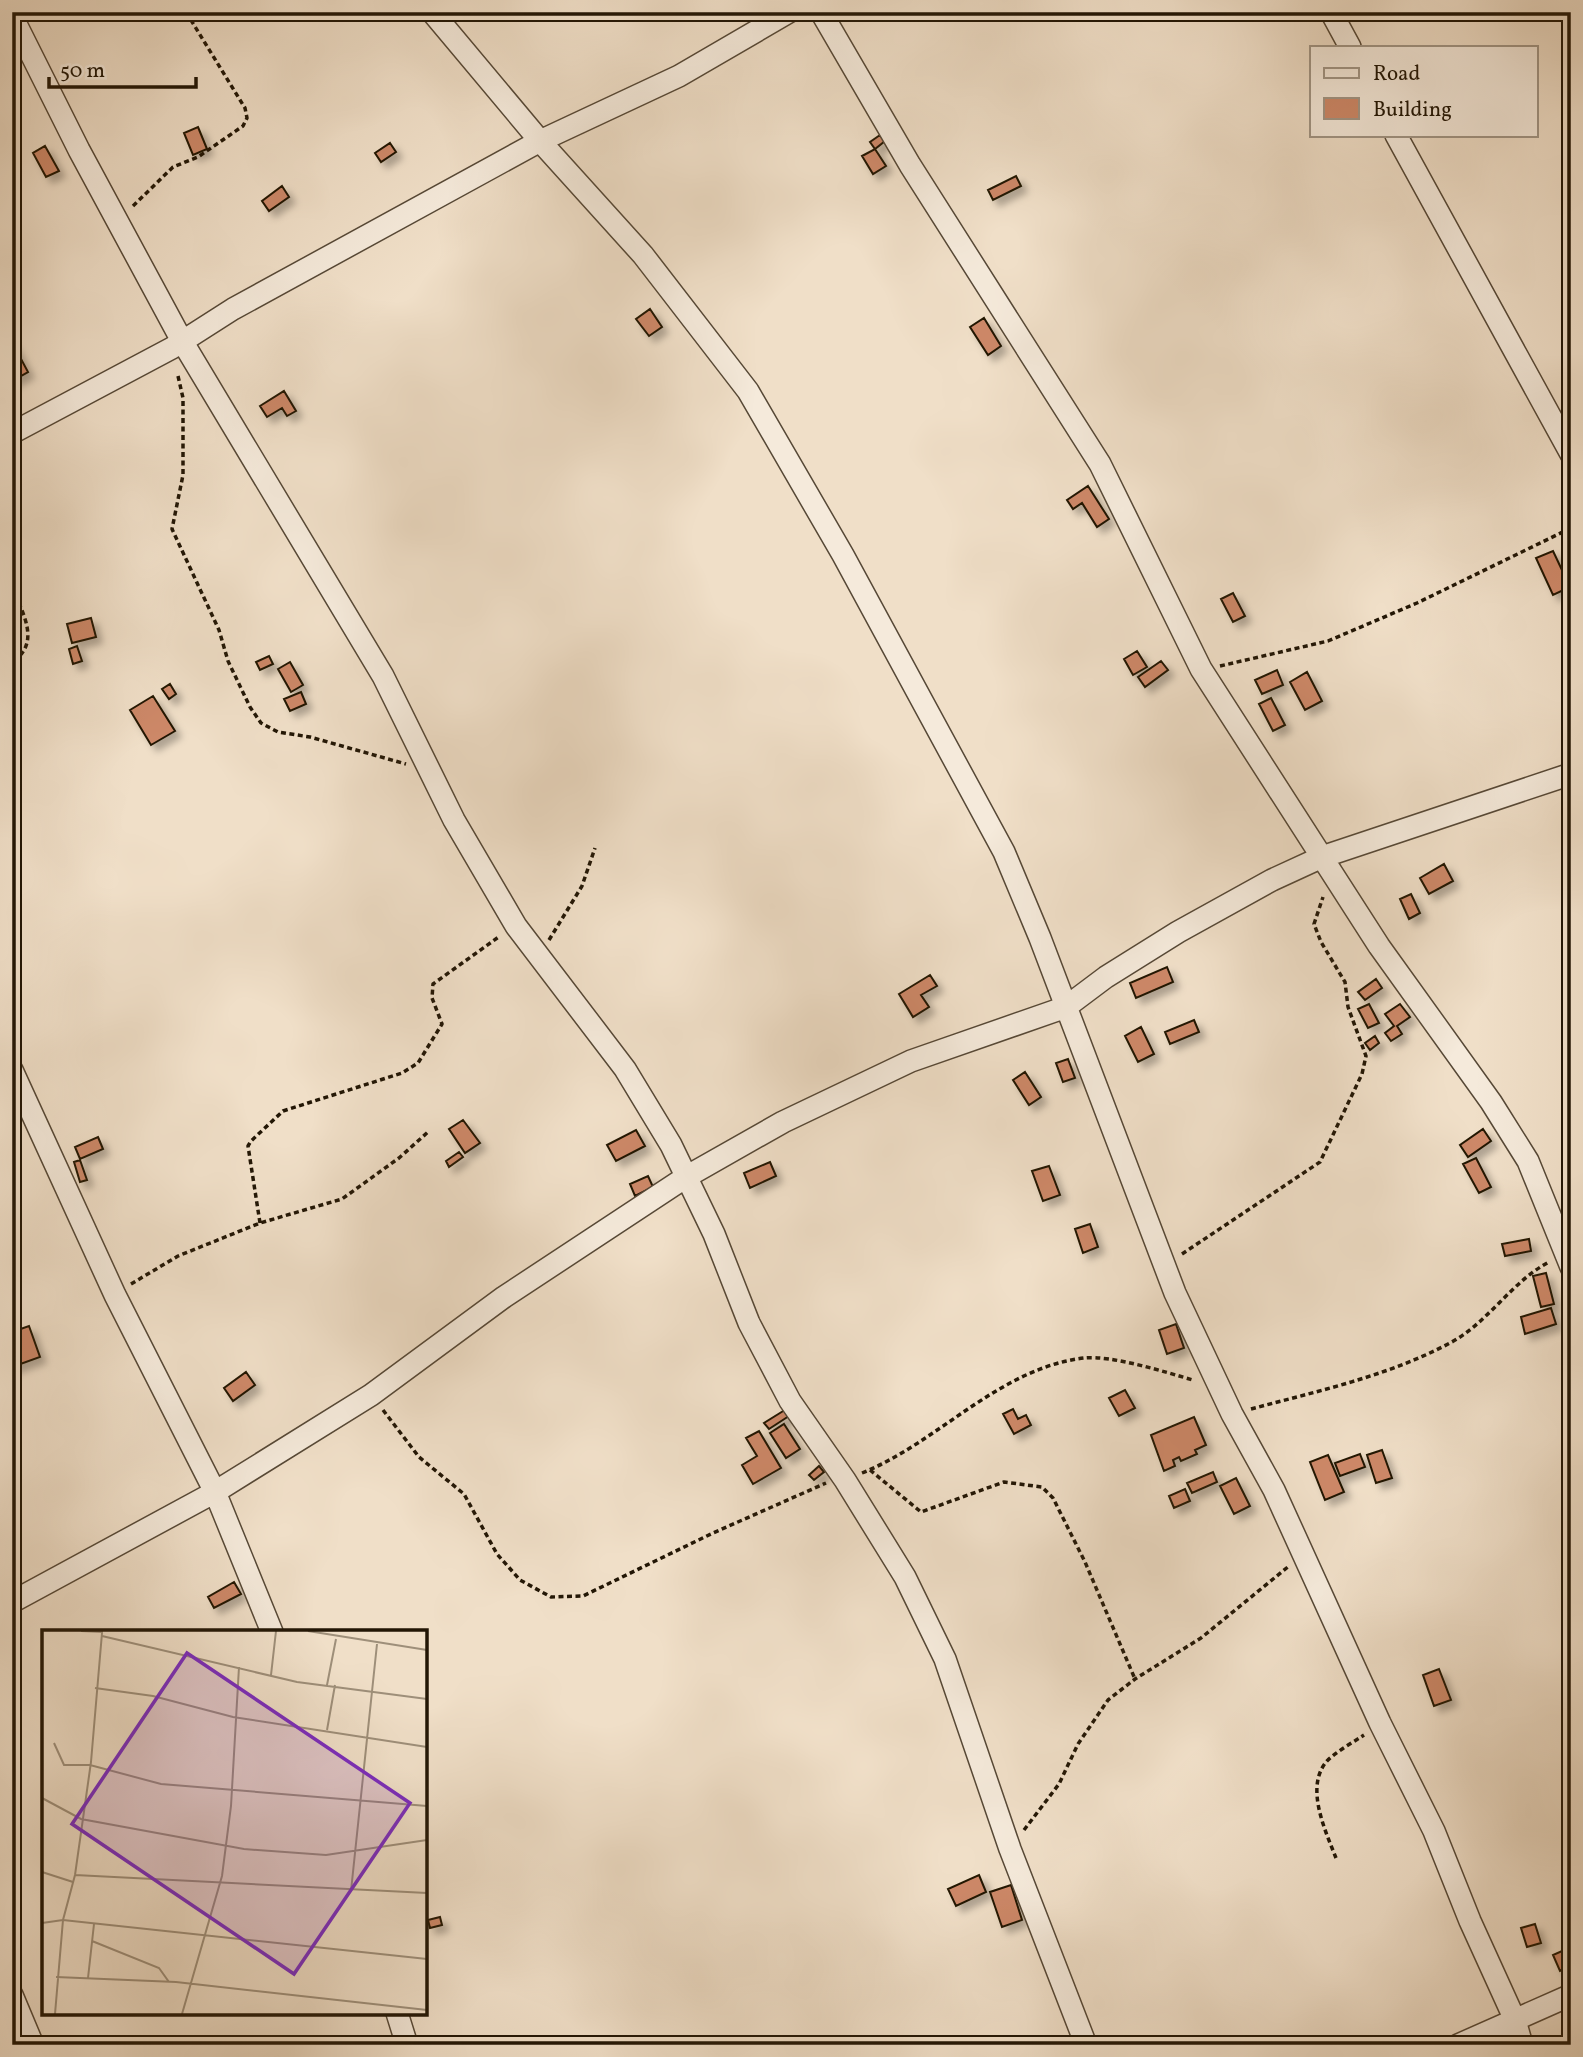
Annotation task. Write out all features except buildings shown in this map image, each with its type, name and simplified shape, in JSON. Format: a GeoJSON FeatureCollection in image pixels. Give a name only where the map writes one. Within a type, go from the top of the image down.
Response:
{"type":"FeatureCollection","features":[{"type":"Feature","properties":{"kind":"street"},"geometry":{"type":"LineString","coordinates":[[432,12],[540,141],[643,255],[748,391],[843,555],[1004,852],[1066,1007],[1163,1265],[1232,1414],[1274,1490],[1301,1556],[1434,1831],[1470,1921],[1515,2020],[1522,2045]]}},
{"type":"Feature","properties":{"kind":"street"},"geometry":{"type":"LineString","coordinates":[[12,433],[540,141],[679,76],[789,12]]}},
{"type":"Feature","properties":{"kind":"street"},"geometry":{"type":"LineString","coordinates":[[821,12],[910,164],[1100,464],[1201,669],[1334,877],[1491,1102],[1528,1161],[1568,1260]]}},
{"type":"Feature","properties":{"kind":"street"},"geometry":{"type":"LineString","coordinates":[[1331,12],[1349,46]]}},
{"type":"Feature","properties":{"kind":"street"},"geometry":{"type":"LineString","coordinates":[[12,16],[79,149],[119,220],[177,344],[383,676],[428,771],[516,926],[625,1069],[671,1145],[714,1234],[749,1323],[784,1390],[813,1437],[845,1480],[905,1577],[945,1659],[1010,1849],[1086,2045]]}},
{"type":"Feature","properties":{"kind":"street"},"geometry":{"type":"LineString","coordinates":[[1397,136],[1571,454]]}},
{"type":"Feature","properties":{"kind":"street"},"geometry":{"type":"LineString","coordinates":[[12,1602],[215,1492],[371,1395],[504,1297],[686,1177],[783,1122],[902,1065],[963,1040],[1066,1007],[1106,977],[1178,932],[1272,880],[1322,857],[1571,774]]}},
{"type":"Feature","properties":{"kind":"street"},"geometry":{"type":"LineString","coordinates":[[12,1070],[115,1295],[215,1492],[271,1630]]}},
{"type":"Feature","properties":{"kind":"street"},"geometry":{"type":"LineString","coordinates":[[12,1995],[33,2045]]}},
{"type":"Feature","properties":{"kind":"street"},"geometry":{"type":"LineString","coordinates":[[1458,2045],[1571,1995]]}},
{"type":"Feature","properties":{"kind":"street"},"geometry":{"type":"LineString","coordinates":[[398,2015],[407,2045]]}},
{"type":"Feature","properties":{"kind":"path"},"geometry":{"type":"LineString","coordinates":[[119,220],[173,167],[198,157],[246,123],[245,108],[186,12]]}},
{"type":"Feature","properties":{"kind":"path"},"geometry":{"type":"LineString","coordinates":[[177,344],[183,398],[183,475],[172,529],[219,630],[228,661],[250,708],[261,723],[278,732],[310,737],[428,771]]}},
{"type":"Feature","properties":{"kind":"path"},"geometry":{"type":"LineString","coordinates":[[1201,669],[1328,641],[1417,603],[1571,528]]}},
{"type":"Feature","properties":{"kind":"path"},"geometry":{"type":"LineString","coordinates":[[12,587],[29,631],[24,651],[12,662]]}},
{"type":"Feature","properties":{"kind":"path"},"geometry":{"type":"LineString","coordinates":[[539,957],[582,886],[595,848]]}},
{"type":"Feature","properties":{"kind":"path"},"geometry":{"type":"LineString","coordinates":[[1163,1265],[1320,1162],[1362,1074],[1366,1056],[1348,1007],[1345,982],[1321,942],[1314,924],[1319,904],[1334,877]]}},
{"type":"Feature","properties":{"kind":"path"},"geometry":{"type":"LineString","coordinates":[[260,1223],[248,1163],[248,1146],[251,1141],[283,1111],[402,1073],[418,1063],[442,1024],[432,998],[433,984],[516,926]]}},
{"type":"Feature","properties":{"kind":"path"},"geometry":{"type":"LineString","coordinates":[[115,1295],[178,1256],[260,1223],[342,1199],[399,1158],[428,1132]]}},
{"type":"Feature","properties":{"kind":"path"},"geometry":{"type":"LineString","coordinates":[[1232,1414],[1368,1377],[1450,1343],[1474,1327],[1533,1271],[1568,1260]]}},
{"type":"Feature","properties":{"kind":"path"},"geometry":{"type":"LineString","coordinates":[[371,1395],[419,1457],[464,1494],[497,1554],[520,1580],[551,1597],[583,1596],[713,1533],[810,1493],[836,1478],[845,1480],[870,1470],[1021,1378],[1085,1358],[1152,1367],[1222,1389]]}},
{"type":"Feature","properties":{"kind":"path"},"geometry":{"type":"LineString","coordinates":[[870,1470],[922,1512],[1004,1482],[1042,1487],[1053,1498],[1069,1530],[1135,1679]]}},
{"type":"Feature","properties":{"kind":"path"},"geometry":{"type":"LineString","coordinates":[[1010,1849],[1059,1784],[1096,1715],[1108,1700],[1135,1679],[1201,1638],[1301,1556]]}},
{"type":"Feature","properties":{"kind":"path"},"geometry":{"type":"LineString","coordinates":[[1336,1858],[1318,1806],[1319,1777],[1327,1761],[1380,1723]]}}]}
